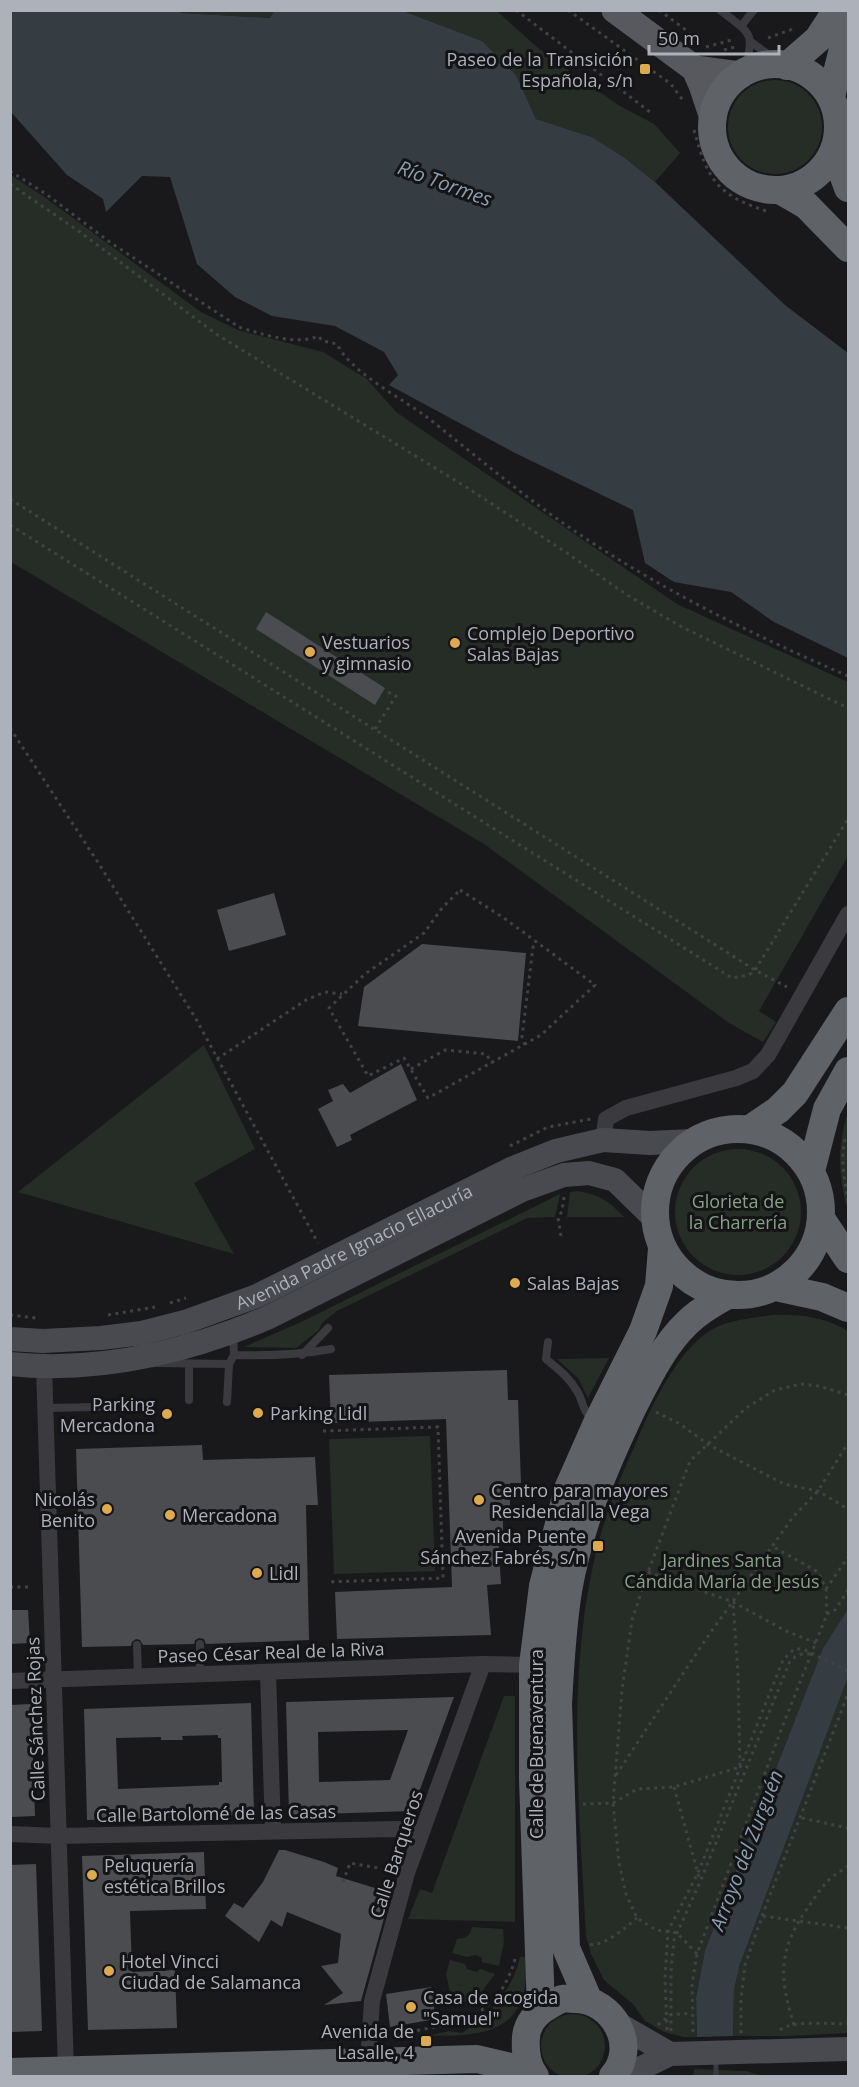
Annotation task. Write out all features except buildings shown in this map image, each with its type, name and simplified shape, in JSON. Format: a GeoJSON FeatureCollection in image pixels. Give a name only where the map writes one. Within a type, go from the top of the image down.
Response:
{"type":"FeatureCollection","features":[{"type":"Feature","properties":{"kind":"highway"},"geometry":{"type":"LineString","coordinates":[[785,65],[818,39],[837,10]]}},
{"type":"Feature","properties":{"kind":"highway"},"geometry":{"type":"LineString","coordinates":[[831,97],[849,29]]}},
{"type":"Feature","properties":{"kind":"highway"},"geometry":{"type":"LineString","coordinates":[[776,201],[809,180],[824,167],[834,149],[838,123],[831,97],[812,76],[785,65],[761,66],[742,74],[728,86],[703,121],[721,159],[732,173],[746,183],[763,189],[776,201],[806,205],[849,248]]}},
{"type":"Feature","properties":{"kind":"highway"},"geometry":{"type":"LineString","coordinates":[[834,149],[849,188]]}},
{"type":"Feature","properties":{"kind":"highway"},"geometry":{"type":"LineString","coordinates":[[750,1129],[778,1110],[795,1093],[849,1011]]}},
{"type":"Feature","properties":{"kind":"highway"},"geometry":{"type":"LineString","coordinates":[[811,1171],[827,1109],[849,1071]]}},
{"type":"Feature","properties":{"kind":"highway"},"geometry":{"type":"LineString","coordinates":[[730,1128],[750,1129],[775,1136],[796,1151],[811,1171],[818,1186],[822,1203],[822,1220],[817,1241],[807,1259],[794,1275],[776,1287],[753,1294],[728,1295],[701,1287],[678,1271],[662,1249],[654,1218],[657,1188],[670,1162],[692,1142],[710,1133],[730,1128]]}},
{"type":"Feature","properties":{"kind":"highway"},"geometry":{"type":"LineString","coordinates":[[822,1220],[832,1238],[849,1259]]}},
{"type":"Feature","properties":{"kind":"highway","name":"Calle de Buenaventura"},"geometry":{"type":"LineString","coordinates":[[533,2074],[525,2052],[534,2021],[533,1665],[543,1586],[568,1489],[597,1421],[643,1331],[659,1286],[662,1249]]}},
{"type":"Feature","properties":{"kind":"highway"},"geometry":{"type":"LineString","coordinates":[[776,1287],[822,1297],[849,1308]]}},
{"type":"Feature","properties":{"kind":"highway","name":"Calle de Buenaventura"},"geometry":{"type":"LineString","coordinates":[[588,1999],[566,1948],[558,1740],[560,1666],[568,1591],[593,1497],[614,1446],[642,1389],[670,1342],[687,1322],[728,1295]]}},
{"type":"Feature","properties":{"kind":"highway"},"geometry":{"type":"LineString","coordinates":[[477,2059],[563,1999],[588,1999],[605,2009],[618,2024],[623,2040],[622,2057],[613,2076]]}},
{"type":"Feature","properties":{"kind":"highway"},"geometry":{"type":"LineString","coordinates":[[10,2072],[477,2059],[533,2074]]}},
{"type":"Feature","properties":{"kind":"main road"},"geometry":{"type":"LineString","coordinates":[[615,10],[698,58],[742,74]]}},
{"type":"Feature","properties":{"kind":"main road"},"geometry":{"type":"LineString","coordinates":[[698,58],[702,85],[703,121]]}},
{"type":"Feature","properties":{"kind":"main road","name":"Avenida Padre Ignacio Ellacuría"},"geometry":{"type":"LineString","coordinates":[[10,1339],[82,1340],[142,1333],[166,1327],[219,1311],[257,1296],[511,1169],[556,1151],[603,1140],[650,1143],[692,1142]]}},
{"type":"Feature","properties":{"kind":"main road","name":"Avenida Padre Ignacio Ellacuría"},"geometry":{"type":"LineString","coordinates":[[10,1364],[44,1366],[117,1362],[180,1348],[234,1344],[267,1318],[522,1190],[564,1175],[589,1173],[615,1180],[654,1218]]}},
{"type":"Feature","properties":{"kind":"main road"},"geometry":{"type":"LineString","coordinates":[[618,2024],[678,2043],[744,2043],[849,2049]]}},
{"type":"Feature","properties":{"kind":"main road"},"geometry":{"type":"LineString","coordinates":[[625,2076],[678,2043]]}},
{"type":"Feature","properties":{"kind":"street"},"geometry":{"type":"LineString","coordinates":[[603,1140],[606,1119],[626,1108],[736,1078],[753,1071],[768,1055],[849,914]]}},
{"type":"Feature","properties":{"kind":"street","name":"Calle Sánchez Rojas"},"geometry":{"type":"LineString","coordinates":[[44,1366],[66,2071]]}},
{"type":"Feature","properties":{"kind":"street","name":"Paseo César Real de la Riva"},"geometry":{"type":"LineString","coordinates":[[10,1681],[483,1664],[533,1665]]}},
{"type":"Feature","properties":{"kind":"street","name":"Calle Barqueros"},"geometry":{"type":"LineString","coordinates":[[368,2062],[372,2001],[407,1873],[483,1664]]}},
{"type":"Feature","properties":{"kind":"street"},"geometry":{"type":"LineString","coordinates":[[268,1672],[273,1831]]}},
{"type":"Feature","properties":{"kind":"street","name":"Calle Bartolomé de las Casas"},"geometry":{"type":"LineString","coordinates":[[10,1834],[59,1836],[398,1829],[421,1833]]}},
{"type":"Feature","properties":{"kind":"lane"},"geometry":{"type":"LineString","coordinates":[[720,10],[749,34],[751,42],[742,74]]}},
{"type":"Feature","properties":{"kind":"lane"},"geometry":{"type":"LineString","coordinates":[[741,26],[754,10]]}},
{"type":"Feature","properties":{"kind":"lane"},"geometry":{"type":"LineString","coordinates":[[751,42],[785,65]]}},
{"type":"Feature","properties":{"kind":"lane"},"geometry":{"type":"LineString","coordinates":[[302,1355],[328,1328]]}},
{"type":"Feature","properties":{"kind":"lane"},"geometry":{"type":"LineString","coordinates":[[548,1342],[546,1359],[565,1374],[578,1392],[590,1418],[597,1421]]}},
{"type":"Feature","properties":{"kind":"lane"},"geometry":{"type":"LineString","coordinates":[[227,1402],[229,1365],[234,1344],[273,1356],[302,1355],[331,1349]]}},
{"type":"Feature","properties":{"kind":"lane","name":"Avenida Padre Ignacio Ellacuría"},"geometry":{"type":"LineString","coordinates":[[117,1362],[229,1365]]}},
{"type":"Feature","properties":{"kind":"lane"},"geometry":{"type":"LineString","coordinates":[[189,1365],[189,1400]]}},
{"type":"Feature","properties":{"kind":"lane"},"geometry":{"type":"LineString","coordinates":[[45,1408],[98,1407]]}},
{"type":"Feature","properties":{"kind":"lane"},"geometry":{"type":"LineString","coordinates":[[200,1644],[200,1674]]}},
{"type":"Feature","properties":{"kind":"lane"},"geometry":{"type":"LineString","coordinates":[[137,1645],[138,1676]]}},
{"type":"Feature","properties":{"kind":"path"},"geometry":{"type":"LineString","coordinates":[[516,10],[650,112]]}},
{"type":"Feature","properties":{"kind":"path"},"geometry":{"type":"LineString","coordinates":[[567,10],[671,84],[683,100]]}},
{"type":"Feature","properties":{"kind":"path"},"geometry":{"type":"LineString","coordinates":[[659,10],[686,30],[697,42]]}},
{"type":"Feature","properties":{"kind":"path"},"geometry":{"type":"LineString","coordinates":[[765,39],[798,27]]}},
{"type":"Feature","properties":{"kind":"path"},"geometry":{"type":"LineString","coordinates":[[698,58],[735,39]]}},
{"type":"Feature","properties":{"kind":"path"},"geometry":{"type":"LineString","coordinates":[[703,121],[703,162],[726,193],[745,204],[776,201]]}},
{"type":"Feature","properties":{"kind":"path"},"geometry":{"type":"LineString","coordinates":[[10,171],[46,194],[111,243],[239,327],[259,333],[308,341],[318,336],[323,341],[337,345],[342,354],[368,376],[426,417],[484,465],[555,517],[652,580],[805,657],[849,676]]}},
{"type":"Feature","properties":{"kind":"path"},"geometry":{"type":"LineString","coordinates":[[10,183],[80,232],[216,334],[463,485],[627,595],[682,627],[849,708]]}},
{"type":"Feature","properties":{"kind":"path"},"geometry":{"type":"LineString","coordinates":[[10,499],[755,970],[802,995]]}},
{"type":"Feature","properties":{"kind":"path"},"geometry":{"type":"LineString","coordinates":[[10,525],[732,978],[749,975],[755,970],[849,819]]}},
{"type":"Feature","properties":{"kind":"path"},"geometry":{"type":"LineString","coordinates":[[375,729],[396,696],[388,692]]}},
{"type":"Feature","properties":{"kind":"path"},"geometry":{"type":"LineString","coordinates":[[10,728],[196,1019],[326,1261]]}},
{"type":"Feature","properties":{"kind":"path"},"geometry":{"type":"LineString","coordinates":[[460,890],[536,941],[595,985],[541,1035],[428,1098],[404,1058],[368,1076],[329,1008],[364,974],[424,933],[442,908],[460,890]]}},
{"type":"Feature","properties":{"kind":"path"},"geometry":{"type":"LineString","coordinates":[[525,1045],[522,1037],[533,947],[536,941]]}},
{"type":"Feature","properties":{"kind":"path"},"geometry":{"type":"LineString","coordinates":[[217,1059],[306,1000],[325,992],[342,994]]}},
{"type":"Feature","properties":{"kind":"path"},"geometry":{"type":"LineString","coordinates":[[411,1069],[446,1050],[486,1054],[492,1063]]}},
{"type":"Feature","properties":{"kind":"path"},"geometry":{"type":"LineString","coordinates":[[846,1133],[842,1149],[844,1179],[849,1201]]}},
{"type":"Feature","properties":{"kind":"path"},"geometry":{"type":"LineString","coordinates":[[561,1236],[558,1218],[562,1211],[564,1195]]}},
{"type":"Feature","properties":{"kind":"path"},"geometry":{"type":"LineString","coordinates":[[100,1316],[161,1306],[190,1297]]}},
{"type":"Feature","properties":{"kind":"path"},"geometry":{"type":"LineString","coordinates":[[10,1316],[43,1319]]}},
{"type":"Feature","properties":{"kind":"path"},"geometry":{"type":"LineString","coordinates":[[698,1954],[677,1933],[656,1929],[637,1918],[626,1894],[619,1863],[613,1803],[622,1690],[632,1620],[690,1461],[746,1408],[775,1390],[801,1384],[819,1386],[849,1395]]}},
{"type":"Feature","properties":{"kind":"path"},"geometry":{"type":"LineString","coordinates":[[649,1408],[680,1424],[709,1444],[784,1484],[818,1491],[849,1509]]}},
{"type":"Feature","properties":{"kind":"path"},"geometry":{"type":"LineString","coordinates":[[323,1431],[438,1427],[443,1578],[327,1582]]}},
{"type":"Feature","properties":{"kind":"path"},"geometry":{"type":"LineString","coordinates":[[615,1776],[772,1546],[793,1517],[818,1491],[849,1443]]}},
{"type":"Feature","properties":{"kind":"path"},"geometry":{"type":"LineString","coordinates":[[678,2043],[692,2013],[692,1984],[698,1954],[827,1614],[826,1589],[818,1572],[772,1546]]}},
{"type":"Feature","properties":{"kind":"path"},"geometry":{"type":"LineString","coordinates":[[826,1589],[849,1557]]}},
{"type":"Feature","properties":{"kind":"path"},"geometry":{"type":"LineString","coordinates":[[648,1572],[733,1602],[784,1630],[816,1642]]}},
{"type":"Feature","properties":{"kind":"path"},"geometry":{"type":"LineString","coordinates":[[10,1587],[32,1587]]}},
{"type":"Feature","properties":{"kind":"path"},"geometry":{"type":"LineString","coordinates":[[827,1614],[835,1611],[849,1590]]}},
{"type":"Feature","properties":{"kind":"path"},"geometry":{"type":"LineString","coordinates":[[733,1602],[738,1674],[740,1767]]}},
{"type":"Feature","properties":{"kind":"path"},"geometry":{"type":"LineString","coordinates":[[678,2043],[666,2018],[665,1978],[668,1931],[698,1873],[783,1660],[794,1649],[803,1648],[849,1671]]}},
{"type":"Feature","properties":{"kind":"path"},"geometry":{"type":"LineString","coordinates":[[678,2043],[670,2015],[674,1940],[790,1661],[796,1655],[813,1654]]}},
{"type":"Feature","properties":{"kind":"path"},"geometry":{"type":"LineString","coordinates":[[744,2043],[741,1999],[745,1965],[849,1694]]}},
{"type":"Feature","properties":{"kind":"path"},"geometry":{"type":"LineString","coordinates":[[561,1805],[613,1803],[638,1789],[674,1787],[740,1767]]}},
{"type":"Feature","properties":{"kind":"path"},"geometry":{"type":"LineString","coordinates":[[674,1787],[700,1882]]}},
{"type":"Feature","properties":{"kind":"path"},"geometry":{"type":"LineString","coordinates":[[802,1818],[849,1828]]}},
{"type":"Feature","properties":{"kind":"path"},"geometry":{"type":"LineString","coordinates":[[343,1882],[350,1863],[407,1873]]}},
{"type":"Feature","properties":{"kind":"path"},"geometry":{"type":"LineString","coordinates":[[794,2025],[787,2004],[784,1981],[784,1957],[789,1937],[826,1882],[849,1866]]}},
{"type":"Feature","properties":{"kind":"path"},"geometry":{"type":"LineString","coordinates":[[762,1916],[849,1928]]}},
{"type":"Feature","properties":{"kind":"path"},"geometry":{"type":"LineString","coordinates":[[583,1946],[598,1944],[613,1938],[637,1918]]}},
{"type":"Feature","properties":{"kind":"path"},"geometry":{"type":"LineString","coordinates":[[399,2038],[399,2034],[458,2022],[487,2008],[511,1974],[518,1949]]}},
{"type":"Feature","properties":{"kind":"path"},"geometry":{"type":"LineString","coordinates":[[655,2027],[670,2015],[692,2013]]}},
{"type":"Feature","properties":{"kind":"path"},"geometry":{"type":"LineString","coordinates":[[779,2030],[784,2026],[794,2025],[849,2024]]}},
{"type":"Feature","properties":{"kind":"green space"},"geometry":{"type":"Polygon","coordinates":[[[179,11],[274,11],[271,18],[180,13],[179,11]]]}},
{"type":"Feature","properties":{"kind":"green space"},"geometry":{"type":"Polygon","coordinates":[[[403,11],[497,11],[537,47],[572,73],[620,106],[654,124],[680,153],[655,182],[625,158],[592,137],[536,119],[516,75],[482,41],[403,11]]]}},
{"type":"Feature","properties":{"kind":"green space"},"geometry":{"type":"Polygon","coordinates":[[[775,80],[793,84],[808,94],[818,109],[822,127],[818,145],[808,160],[793,170],[775,174],[757,170],[742,160],[732,145],[728,127],[732,109],[742,94],[757,84],[775,80]]]}},
{"type":"Feature","properties":{"kind":"green space","name":"Complejo Deportivo Salas Bajas"},"geometry":{"type":"Polygon","coordinates":[[[11,175],[201,312],[238,330],[323,352],[367,379],[396,412],[677,604],[848,682],[848,856],[759,1011],[776,1022],[763,1042],[729,1023],[484,844],[11,562],[11,175]]]}},
{"type":"Feature","properties":{"kind":"green space"},"geometry":{"type":"Polygon","coordinates":[[[204,1045],[255,1149],[194,1183],[234,1254],[18,1192],[204,1045]]]}},
{"type":"Feature","properties":{"kind":"green space"},"geometry":{"type":"Polygon","coordinates":[[[848,1112],[848,1211],[842,1186],[840,1162],[844,1124],[848,1112]]]}},
{"type":"Feature","properties":{"kind":"green space","name":"Glorieta de la Charrería"},"geometry":{"type":"Polygon","coordinates":[[[738,1149],[762,1154],[783,1167],[796,1188],[801,1212],[796,1236],[783,1257],[762,1270],[738,1275],[714,1270],[693,1257],[680,1236],[675,1212],[680,1188],[693,1167],[714,1154],[738,1149]]]}},
{"type":"Feature","properties":{"kind":"green space"},"geometry":{"type":"Polygon","coordinates":[[[577,1191],[603,1199],[624,1217],[567,1217],[570,1192],[577,1191]]]}},
{"type":"Feature","properties":{"kind":"green space"},"geometry":{"type":"Polygon","coordinates":[[[560,1194],[555,1217],[527,1218],[337,1311],[322,1323],[319,1330],[296,1348],[244,1347],[301,1322],[560,1194]]]}},
{"type":"Feature","properties":{"kind":"green space","name":"Jardines Santa Cándida María de Jesús"},"geometry":{"type":"Polygon","coordinates":[[[772,1315],[812,1317],[830,1322],[848,1331],[848,1609],[823,1648],[705,1950],[696,1998],[697,2037],[684,2037],[664,2032],[645,2021],[633,2004],[604,1980],[591,1954],[586,1936],[577,1732],[582,1630],[590,1580],[610,1506],[644,1424],[670,1374],[693,1345],[719,1326],[772,1315]]]}},
{"type":"Feature","properties":{"kind":"green space"},"geometry":{"type":"Polygon","coordinates":[[[609,1358],[588,1398],[578,1378],[557,1359],[609,1358]]]}},
{"type":"Feature","properties":{"kind":"green space"},"geometry":{"type":"Polygon","coordinates":[[[430,1436],[435,1571],[334,1574],[329,1439],[430,1436]]]}},
{"type":"Feature","properties":{"kind":"green space"},"geometry":{"type":"Polygon","coordinates":[[[848,1677],[848,2033],[733,2036],[734,1990],[740,1964],[848,1677]]]}},
{"type":"Feature","properties":{"kind":"green space"},"geometry":{"type":"Polygon","coordinates":[[[504,1696],[515,1696],[515,1922],[408,1919],[420,1889],[432,1893],[504,1696]]]}},
{"type":"Feature","properties":{"kind":"green space"},"geometry":{"type":"Polygon","coordinates":[[[472,1927],[503,1929],[504,1942],[499,1966],[482,1962],[482,1958],[476,1955],[467,1957],[452,1953],[457,1939],[467,1936],[472,1927]]]}},
{"type":"Feature","properties":{"kind":"green space"},"geometry":{"type":"Polygon","coordinates":[[[520,1957],[526,1957],[524,1990],[517,2009],[508,2020],[484,2032],[427,2036],[449,2031],[462,2033],[482,2018],[506,1991],[520,1957]]]}},
{"type":"Feature","properties":{"kind":"green space"},"geometry":{"type":"Polygon","coordinates":[[[450,1960],[465,1964],[467,1969],[477,1972],[480,1969],[495,1974],[477,1998],[453,2006],[446,1974],[450,1960]]]}},
{"type":"Feature","properties":{"kind":"green space"},"geometry":{"type":"Polygon","coordinates":[[[567,2014],[579,2014],[596,2023],[603,2034],[605,2046],[603,2058],[596,2069],[579,2078],[567,2078],[555,2073],[546,2064],[541,2052],[541,2040],[546,2028],[555,2019],[567,2014]]]}},
{"type":"Feature","properties":{"kind":"green space"},"geometry":{"type":"Polygon","coordinates":[[[694,2069],[746,2071],[763,2076],[693,2076],[694,2069]]]}},
{"type":"Feature","properties":{"kind":"water","name":"Río Tormes"},"geometry":{"type":"Polygon","coordinates":[[[11,11],[179,11],[181,13],[270,18],[274,11],[403,11],[482,41],[516,75],[536,119],[592,137],[625,158],[655,182],[785,305],[848,353],[848,658],[774,622],[731,592],[674,582],[645,563],[633,510],[515,453],[389,385],[398,375],[384,352],[335,326],[272,316],[235,297],[197,264],[170,177],[142,176],[106,212],[103,199],[67,175],[11,112],[11,11]]]}},
{"type":"Feature","properties":{"kind":"water"},"geometry":{"type":"Polygon","coordinates":[[[848,1609],[848,1677],[740,1964],[734,1990],[733,2036],[697,2037],[696,1998],[705,1950],[823,1648],[848,1609]]]}},
{"type":"Feature","properties":{"kind":"waterway","name":"Arroyo del Zurguén"},"geometry":{"type":"LineString","coordinates":[[716,2060],[716,2076]]}},
{"type":"Feature","properties":{"kind":"place","name":"Paseo de la Transición Española, s/n"},"geometry":{"type":"Point","coordinates":[645,69]}},
{"type":"Feature","properties":{"kind":"place","name":"Complejo Deportivo Salas Bajas"},"geometry":{"type":"Point","coordinates":[455,643]}},
{"type":"Feature","properties":{"kind":"place","name":"Vestuarios y gimnasio"},"geometry":{"type":"Point","coordinates":[310,652]}},
{"type":"Feature","properties":{"kind":"place","name":"Salas Bajas"},"geometry":{"type":"Point","coordinates":[515,1283]}},
{"type":"Feature","properties":{"kind":"place","name":"Parking Lidl"},"geometry":{"type":"Point","coordinates":[258,1413]}},
{"type":"Feature","properties":{"kind":"place","name":"Parking Mercadona"},"geometry":{"type":"Point","coordinates":[167,1414]}},
{"type":"Feature","properties":{"kind":"place","name":"Centro para mayores Residencial la Vega"},"geometry":{"type":"Point","coordinates":[479,1500]}},
{"type":"Feature","properties":{"kind":"place","name":"Nicolás Benito"},"geometry":{"type":"Point","coordinates":[107,1509]}},
{"type":"Feature","properties":{"kind":"place","name":"Mercadona"},"geometry":{"type":"Point","coordinates":[170,1515]}},
{"type":"Feature","properties":{"kind":"place","name":"Avenida Puente Sánchez Fabrés, s/n"},"geometry":{"type":"Point","coordinates":[598,1546]}},
{"type":"Feature","properties":{"kind":"place","name":"Lidl"},"geometry":{"type":"Point","coordinates":[257,1573]}},
{"type":"Feature","properties":{"kind":"place","name":"Peluquería estética Brillos"},"geometry":{"type":"Point","coordinates":[92,1875]}},
{"type":"Feature","properties":{"kind":"place","name":"Hotel Vincci Ciudad de Salamanca"},"geometry":{"type":"Point","coordinates":[109,1971]}},
{"type":"Feature","properties":{"kind":"place","name":"Casa de acogida \"Samuel\""},"geometry":{"type":"Point","coordinates":[411,2007]}},
{"type":"Feature","properties":{"kind":"place","name":"Avenida de Lasalle, 4"},"geometry":{"type":"Point","coordinates":[426,2041]}}]}
